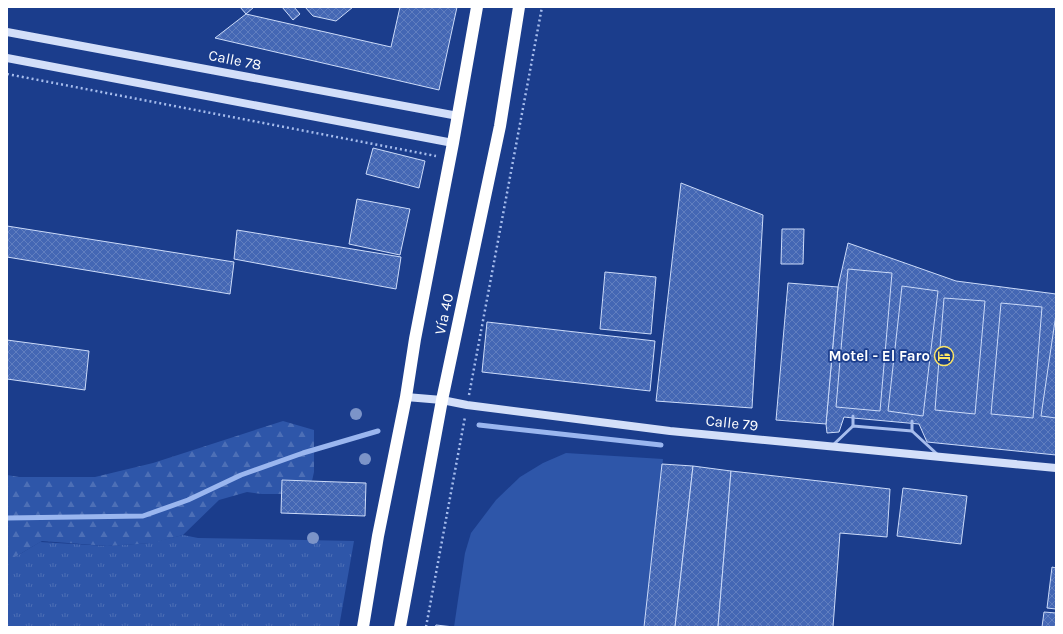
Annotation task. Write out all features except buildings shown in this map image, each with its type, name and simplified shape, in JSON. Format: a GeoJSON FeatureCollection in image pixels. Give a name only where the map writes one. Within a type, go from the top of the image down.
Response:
{"type":"FeatureCollection","features":[{"type":"Feature","properties":{"kind":"highway","name":"Vía 40"},"geometry":{"type":"LineString","coordinates":[[363,627],[378,536],[406,397],[415,339],[453,143],[477,7]]}},
{"type":"Feature","properties":{"kind":"highway","name":"Vía 40"},"geometry":{"type":"LineString","coordinates":[[400,627],[442,400],[500,126],[519,7]]}},
{"type":"Feature","properties":{"kind":"main road","name":"Calle 78"},"geometry":{"type":"LineString","coordinates":[[7,32],[458,116]]}},
{"type":"Feature","properties":{"kind":"main road"},"geometry":{"type":"LineString","coordinates":[[7,58],[453,143]]}},
{"type":"Feature","properties":{"kind":"main road","name":"Calle 79"},"geometry":{"type":"LineString","coordinates":[[406,397],[442,400],[670,431],[1056,468]]}},
{"type":"Feature","properties":{"kind":"lane"},"geometry":{"type":"LineString","coordinates":[[832,446],[853,426],[853,416]]}},
{"type":"Feature","properties":{"kind":"lane"},"geometry":{"type":"LineString","coordinates":[[912,421],[912,431]]}},
{"type":"Feature","properties":{"kind":"lane"},"geometry":{"type":"LineString","coordinates":[[853,426],[912,431],[940,457]]}},
{"type":"Feature","properties":{"kind":"path"},"geometry":{"type":"LineString","coordinates":[[426,627],[542,7]]}},
{"type":"Feature","properties":{"kind":"path"},"geometry":{"type":"LineString","coordinates":[[7,74],[436,156]]}},
{"type":"Feature","properties":{"kind":"green space"},"geometry":{"type":"Polygon","coordinates":[[[283,421],[314,430],[314,472],[312,481],[282,480],[282,494],[247,492],[219,500],[183,535],[153,543],[107,546],[42,541],[15,557],[7,557],[7,475],[19,477],[95,477],[153,463],[283,421]]]}},
{"type":"Feature","properties":{"kind":"green space"},"geometry":{"type":"Polygon","coordinates":[[[566,453],[663,459],[644,627],[454,627],[465,553],[471,533],[496,500],[520,477],[543,463],[566,453]]]}},
{"type":"Feature","properties":{"kind":"green space"},"geometry":{"type":"Polygon","coordinates":[[[183,535],[198,538],[354,541],[339,627],[7,627],[7,557],[15,557],[40,542],[107,546],[150,543],[183,535]]]}},
{"type":"Feature","properties":{"kind":"waterway"},"geometry":{"type":"LineString","coordinates":[[479,425],[661,445]]}},
{"type":"Feature","properties":{"kind":"waterway"},"geometry":{"type":"LineString","coordinates":[[7,518],[143,516],[188,500],[241,475],[303,453],[378,431]]}},
{"type":"Feature","properties":{"kind":"place","name":"Motel - El Faro"},"geometry":{"type":"Point","coordinates":[944,356]}}]}
